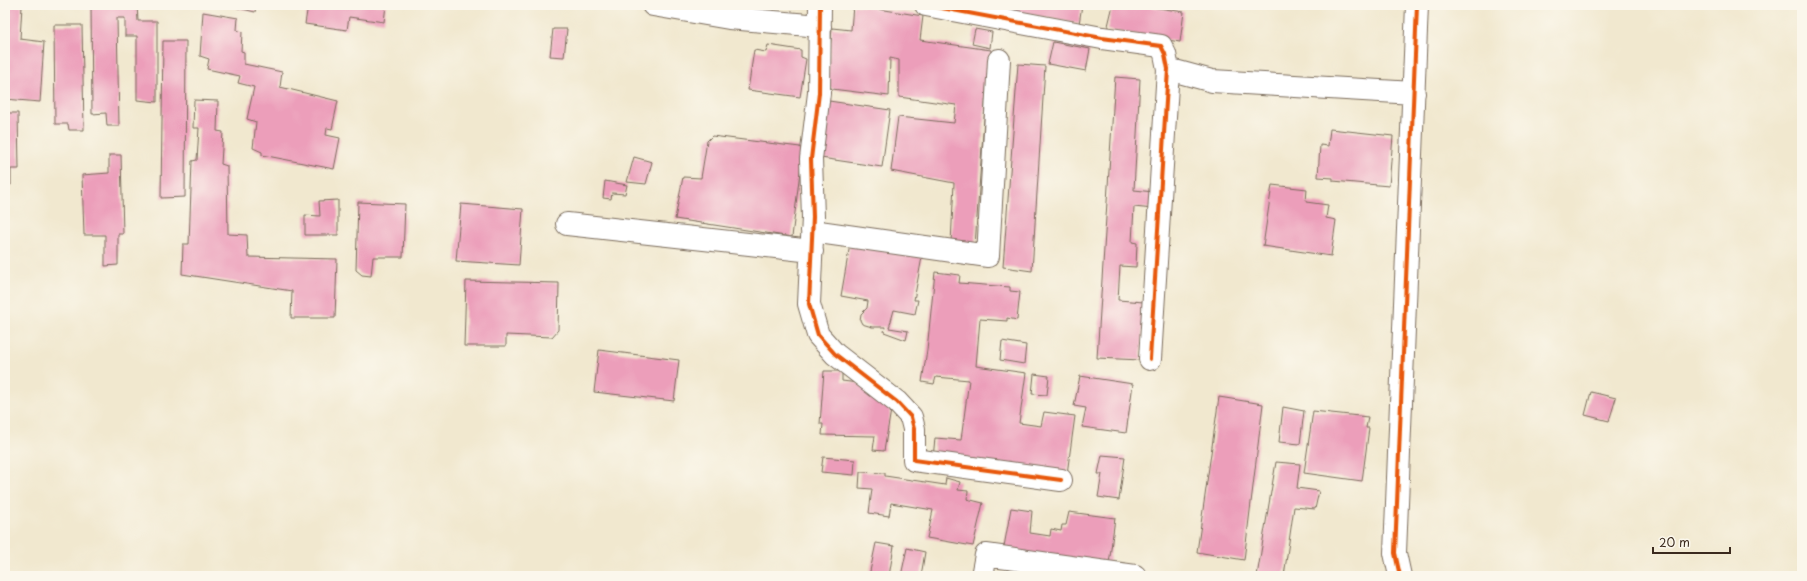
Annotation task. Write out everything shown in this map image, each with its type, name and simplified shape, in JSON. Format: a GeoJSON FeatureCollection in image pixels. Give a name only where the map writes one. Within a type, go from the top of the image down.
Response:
{"type":"FeatureCollection","features":[{"type":"Feature","properties":{"kind":"street"},"geometry":{"type":"LineString","coordinates":[[653,5],[729,18],[820,15],[818,93],[811,159],[812,241],[809,304],[818,335],[835,354],[897,402],[911,417],[914,430],[914,460],[1061,480]]}},
{"type":"Feature","properties":{"kind":"street"},"geometry":{"type":"LineString","coordinates":[[926,5],[1102,38],[1161,46],[1165,54],[1168,69],[1150,359]]}},
{"type":"Feature","properties":{"kind":"street"},"geometry":{"type":"LineString","coordinates":[[1400,576],[1395,553],[1417,5]]}},
{"type":"Feature","properties":{"kind":"street"},"geometry":{"type":"LineString","coordinates":[[566,224],[812,241],[988,256],[999,60]]}},
{"type":"Feature","properties":{"kind":"street"},"geometry":{"type":"LineString","coordinates":[[1168,69],[1212,81],[1414,93]]}},
{"type":"Feature","properties":{"kind":"street"},"geometry":{"type":"LineString","coordinates":[[982,576],[986,555],[1135,576]]}},
{"type":"Feature","properties":{"kind":"building"},"geometry":{"type":"Polygon","coordinates":[[[5,5],[22,6],[20,39],[44,42],[40,102],[5,99],[5,5]]]}},
{"type":"Feature","properties":{"kind":"building"},"geometry":{"type":"Polygon","coordinates":[[[91,5],[137,5],[138,21],[157,21],[157,102],[137,100],[137,36],[125,36],[125,18],[117,18],[119,126],[107,126],[106,113],[92,114],[91,5]]]}},
{"type":"Feature","properties":{"kind":"building"},"geometry":{"type":"Polygon","coordinates":[[[226,5],[256,5],[255,12],[226,5]]]}},
{"type":"Feature","properties":{"kind":"building"},"geometry":{"type":"Polygon","coordinates":[[[308,5],[386,5],[384,22],[349,17],[347,30],[305,24],[308,5]]]}},
{"type":"Feature","properties":{"kind":"building"},"geometry":{"type":"Polygon","coordinates":[[[740,5],[761,5],[760,9],[740,5]]]}},
{"type":"Feature","properties":{"kind":"building"},"geometry":{"type":"Polygon","coordinates":[[[853,5],[923,16],[920,40],[991,50],[991,77],[987,77],[975,245],[951,243],[954,183],[891,171],[898,117],[954,123],[956,105],[899,97],[899,60],[890,58],[889,96],[832,89],[827,83],[832,28],[851,30],[853,5]]]}},
{"type":"Feature","properties":{"kind":"building"},"geometry":{"type":"Polygon","coordinates":[[[1016,5],[1082,5],[1079,24],[1015,12],[1016,5]]]}},
{"type":"Feature","properties":{"kind":"building"},"geometry":{"type":"Polygon","coordinates":[[[1113,5],[1140,5],[1184,12],[1180,42],[1107,30],[1113,5]]]}},
{"type":"Feature","properties":{"kind":"building"},"geometry":{"type":"Polygon","coordinates":[[[203,12],[238,18],[237,30],[242,32],[241,51],[244,52],[244,64],[282,72],[280,87],[338,101],[332,129],[327,128],[326,135],[340,138],[334,169],[262,155],[262,152],[253,148],[256,122],[247,119],[254,87],[238,83],[240,76],[207,69],[209,59],[200,56],[203,12]]]}},
{"type":"Feature","properties":{"kind":"building"},"geometry":{"type":"Polygon","coordinates":[[[54,25],[82,25],[84,130],[69,130],[68,124],[55,124],[54,25]]]}},
{"type":"Feature","properties":{"kind":"building"},"geometry":{"type":"Polygon","coordinates":[[[553,29],[567,29],[564,57],[550,56],[553,29]]]}},
{"type":"Feature","properties":{"kind":"building"},"geometry":{"type":"Polygon","coordinates":[[[975,29],[992,32],[990,48],[972,44],[975,29]]]}},
{"type":"Feature","properties":{"kind":"building"},"geometry":{"type":"Polygon","coordinates":[[[163,41],[186,41],[185,197],[161,198],[163,41]]]}},
{"type":"Feature","properties":{"kind":"building"},"geometry":{"type":"Polygon","coordinates":[[[1053,42],[1090,49],[1086,71],[1048,64],[1053,42]]]}},
{"type":"Feature","properties":{"kind":"building"},"geometry":{"type":"Polygon","coordinates":[[[768,45],[801,50],[801,57],[806,59],[800,97],[748,90],[754,50],[766,52],[768,45]]]}},
{"type":"Feature","properties":{"kind":"building"},"geometry":{"type":"Polygon","coordinates":[[[1018,64],[1045,66],[1032,271],[1003,267],[1018,64]]]}},
{"type":"Feature","properties":{"kind":"building"},"geometry":{"type":"Polygon","coordinates":[[[1115,77],[1140,79],[1134,190],[1154,192],[1153,209],[1134,207],[1132,242],[1137,243],[1136,267],[1120,266],[1118,300],[1144,302],[1141,360],[1097,358],[1115,77]]]}},
{"type":"Feature","properties":{"kind":"building"},"geometry":{"type":"Polygon","coordinates":[[[194,100],[218,101],[217,131],[223,132],[221,164],[227,166],[228,234],[247,235],[248,257],[337,259],[335,318],[291,318],[292,291],[182,274],[183,244],[189,244],[192,161],[197,160],[199,128],[193,128],[194,100]]]}},
{"type":"Feature","properties":{"kind":"building"},"geometry":{"type":"Polygon","coordinates":[[[829,101],[890,110],[882,167],[821,158],[829,101]]]}},
{"type":"Feature","properties":{"kind":"building"},"geometry":{"type":"Polygon","coordinates":[[[5,113],[18,113],[19,169],[11,169],[11,185],[5,185],[5,113]]]}},
{"type":"Feature","properties":{"kind":"building"},"geometry":{"type":"Polygon","coordinates":[[[1330,129],[1393,136],[1389,186],[1333,181],[1333,178],[1318,177],[1320,145],[1328,146],[1330,129]]]}},
{"type":"Feature","properties":{"kind":"building"},"geometry":{"type":"Polygon","coordinates":[[[712,136],[800,147],[802,155],[792,237],[675,219],[683,177],[701,178],[707,141],[712,136]]]}},
{"type":"Feature","properties":{"kind":"building"},"geometry":{"type":"Polygon","coordinates":[[[109,155],[121,155],[123,234],[118,234],[118,265],[105,266],[105,235],[84,235],[82,175],[109,173],[109,155]]]}},
{"type":"Feature","properties":{"kind":"building"},"geometry":{"type":"Polygon","coordinates":[[[634,157],[652,162],[646,184],[627,182],[634,157]]]}},
{"type":"Feature","properties":{"kind":"building"},"geometry":{"type":"Polygon","coordinates":[[[605,181],[627,185],[625,194],[612,193],[611,199],[603,198],[605,181]]]}},
{"type":"Feature","properties":{"kind":"building"},"geometry":{"type":"Polygon","coordinates":[[[1272,185],[1307,189],[1306,202],[1328,205],[1326,218],[1336,220],[1331,256],[1263,246],[1272,185]]]}},
{"type":"Feature","properties":{"kind":"building"},"geometry":{"type":"Polygon","coordinates":[[[338,200],[338,235],[305,235],[305,215],[320,216],[319,201],[338,200]]]}},
{"type":"Feature","properties":{"kind":"building"},"geometry":{"type":"Polygon","coordinates":[[[358,202],[405,204],[403,257],[373,257],[371,276],[362,275],[356,270],[358,202]]]}},
{"type":"Feature","properties":{"kind":"building"},"geometry":{"type":"Polygon","coordinates":[[[461,204],[523,209],[519,265],[456,261],[461,204]]]}},
{"type":"Feature","properties":{"kind":"building"},"geometry":{"type":"Polygon","coordinates":[[[850,244],[922,257],[914,300],[918,300],[915,314],[894,310],[889,328],[908,331],[906,340],[884,332],[885,327],[872,327],[862,324],[860,320],[861,314],[867,308],[868,301],[841,296],[850,244]]]}},
{"type":"Feature","properties":{"kind":"building"},"geometry":{"type":"Polygon","coordinates":[[[935,272],[960,275],[959,283],[1010,287],[1010,291],[1020,292],[1017,320],[1007,318],[1007,321],[980,319],[976,366],[1026,373],[1019,423],[1041,426],[1044,412],[1075,416],[1067,474],[933,458],[935,438],[961,440],[969,380],[936,377],[934,384],[922,382],[927,350],[935,272]]]}},
{"type":"Feature","properties":{"kind":"building"},"geometry":{"type":"Polygon","coordinates":[[[466,281],[559,283],[558,330],[552,337],[506,335],[506,346],[464,346],[466,281]]]}},
{"type":"Feature","properties":{"kind":"building"},"geometry":{"type":"Polygon","coordinates":[[[1002,341],[1026,345],[1024,364],[1000,360],[1002,341]]]}},
{"type":"Feature","properties":{"kind":"building"},"geometry":{"type":"Polygon","coordinates":[[[599,350],[679,360],[674,401],[594,392],[599,350]]]}},
{"type":"Feature","properties":{"kind":"building"},"geometry":{"type":"Polygon","coordinates":[[[824,371],[842,371],[842,381],[858,383],[891,410],[884,451],[873,450],[875,436],[822,435],[823,424],[820,424],[824,371]]]}},
{"type":"Feature","properties":{"kind":"building"},"geometry":{"type":"Polygon","coordinates":[[[1034,374],[1049,376],[1047,395],[1032,394],[1034,374]]]}},
{"type":"Feature","properties":{"kind":"building"},"geometry":{"type":"Polygon","coordinates":[[[1080,376],[1133,384],[1126,433],[1082,427],[1086,408],[1074,406],[1080,376]]]}},
{"type":"Feature","properties":{"kind":"building"},"geometry":{"type":"Polygon","coordinates":[[[1591,392],[1616,398],[1609,421],[1585,415],[1591,392]]]}},
{"type":"Feature","properties":{"kind":"building"},"geometry":{"type":"Polygon","coordinates":[[[1219,397],[1263,404],[1244,560],[1197,552],[1219,397]]]}},
{"type":"Feature","properties":{"kind":"building"},"geometry":{"type":"Polygon","coordinates":[[[1283,407],[1304,411],[1300,444],[1279,442],[1283,407]]]}},
{"type":"Feature","properties":{"kind":"building"},"geometry":{"type":"Polygon","coordinates":[[[1313,411],[1368,417],[1366,428],[1369,428],[1362,481],[1304,473],[1313,411]]]}},
{"type":"Feature","properties":{"kind":"building"},"geometry":{"type":"Polygon","coordinates":[[[1102,455],[1125,457],[1119,500],[1098,497],[1102,474],[1098,474],[1102,455]]]}},
{"type":"Feature","properties":{"kind":"building"},"geometry":{"type":"Polygon","coordinates":[[[823,457],[855,460],[854,475],[821,472],[823,457]]]}},
{"type":"Feature","properties":{"kind":"building"},"geometry":{"type":"Polygon","coordinates":[[[1276,462],[1300,464],[1297,488],[1319,491],[1315,509],[1294,507],[1284,576],[1257,576],[1276,462]]]}},
{"type":"Feature","properties":{"kind":"building"},"geometry":{"type":"Polygon","coordinates":[[[860,472],[885,473],[885,476],[945,485],[946,478],[960,482],[958,490],[968,491],[967,499],[983,503],[973,546],[927,538],[933,510],[891,503],[889,516],[869,513],[872,489],[859,488],[860,472]]]}},
{"type":"Feature","properties":{"kind":"building"},"geometry":{"type":"Polygon","coordinates":[[[1011,508],[1032,511],[1030,533],[1050,536],[1051,529],[1061,531],[1062,525],[1066,525],[1069,512],[1115,518],[1108,572],[1003,552],[1011,508]]]}},
{"type":"Feature","properties":{"kind":"building"},"geometry":{"type":"Polygon","coordinates":[[[876,543],[894,546],[889,576],[869,576],[876,543]]]}},
{"type":"Feature","properties":{"kind":"building"},"geometry":{"type":"Polygon","coordinates":[[[907,548],[925,552],[921,576],[901,576],[907,548]]]}},
{"type":"Feature","properties":{"kind":"cycle path"},"geometry":{"type":"LineString","coordinates":[[820,5],[819,93],[811,159],[813,217],[809,304],[818,335],[835,354],[897,402],[911,417],[914,429],[914,460],[1061,480]]}},
{"type":"Feature","properties":{"kind":"cycle path"},"geometry":{"type":"LineString","coordinates":[[926,5],[1102,38],[1161,46],[1165,54],[1168,69],[1150,359]]}},
{"type":"Feature","properties":{"kind":"cycle path"},"geometry":{"type":"LineString","coordinates":[[1400,576],[1395,553],[1417,5]]}}]}
